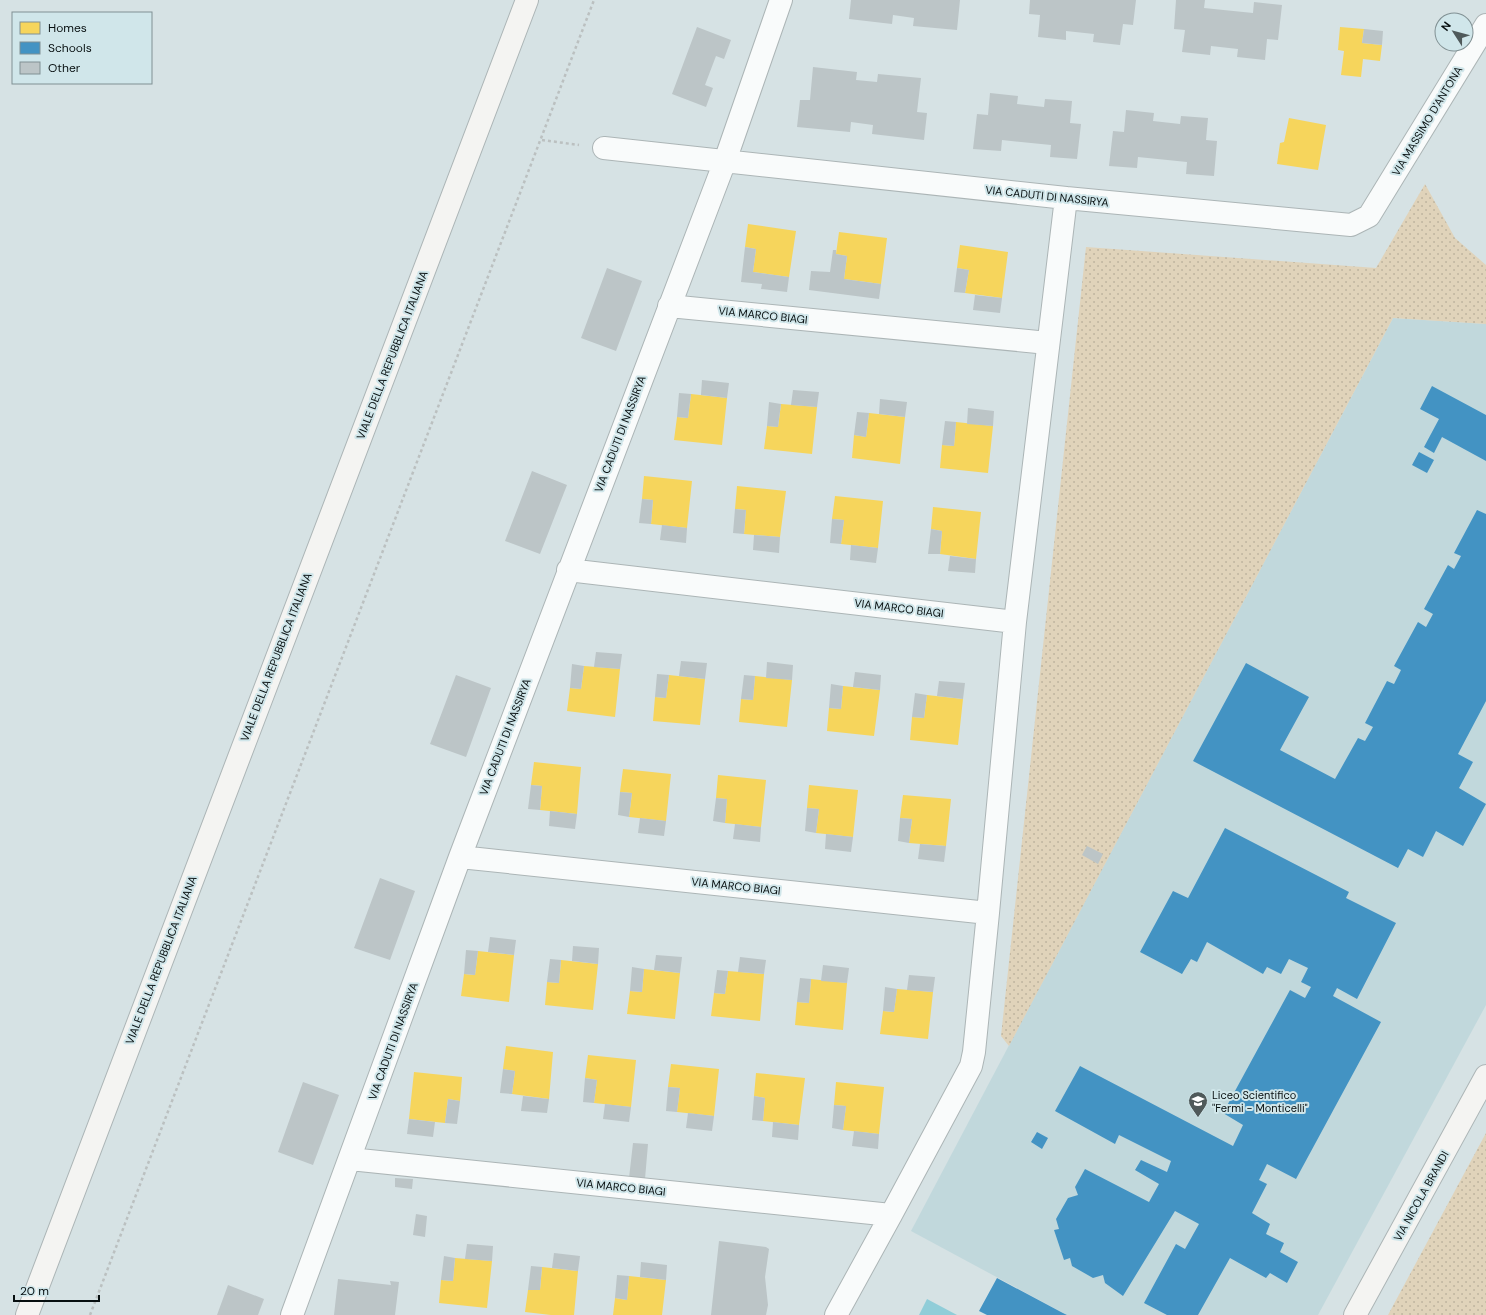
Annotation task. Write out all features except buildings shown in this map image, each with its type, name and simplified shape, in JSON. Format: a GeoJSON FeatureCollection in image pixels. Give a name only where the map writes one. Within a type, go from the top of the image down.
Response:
{"type":"FeatureCollection","features":[{"type":"Feature","properties":{"kind":"street","name":"VIALE DELLA REPUBBLICA ITALIANA"},"geometry":{"type":"LineString","coordinates":[[27,1315],[527,0]]}},
{"type":"Feature","properties":{"kind":"street","name":"VIA CADUTI DI NASSIRYA"},"geometry":{"type":"LineString","coordinates":[[292,1315],[460,857],[725,160],[781,0]]}},
{"type":"Feature","properties":{"kind":"street","name":"VIA MASSIMO D'ANTONA"},"geometry":{"type":"LineString","coordinates":[[1369,216],[1486,25]]}},
{"type":"Feature","properties":{"kind":"street","name":"VIA CADUTI DI NASSIRYA"},"geometry":{"type":"LineString","coordinates":[[604,148],[1066,198],[1351,225],[1369,216]]}},
{"type":"Feature","properties":{"kind":"street"},"geometry":{"type":"LineString","coordinates":[[836,1315],[970,1066],[974,1052],[1015,622],[1066,198]]}},
{"type":"Feature","properties":{"kind":"street","name":"VIA MARCO BIAGI"},"geometry":{"type":"LineString","coordinates":[[669,306],[1048,343]]}},
{"type":"Feature","properties":{"kind":"street","name":"VIA MARCO BIAGI"},"geometry":{"type":"LineString","coordinates":[[568,570],[1015,622]]}},
{"type":"Feature","properties":{"kind":"street","name":"VIA MARCO BIAGI"},"geometry":{"type":"LineString","coordinates":[[460,857],[988,913]]}},
{"type":"Feature","properties":{"kind":"street","name":"VIA NICOLA BRANDI"},"geometry":{"type":"LineString","coordinates":[[1355,1315],[1486,1076]]}},
{"type":"Feature","properties":{"kind":"street","name":"VIA MARCO BIAGI"},"geometry":{"type":"LineString","coordinates":[[350,1159],[891,1215]]}},
{"type":"Feature","properties":{"kind":"path"},"geometry":{"type":"LineString","coordinates":[[90,1315],[542,140],[594,0]]}},
{"type":"Feature","properties":{"kind":"path"},"geometry":{"type":"LineString","coordinates":[[542,140],[604,148]]}},
{"type":"Feature","properties":{"kind":"shaded area"},"geometry":{"type":"Polygon","coordinates":[[[1425,184],[1455,238],[1486,265],[1486,324],[1393,318],[1009,1046],[1001,1036],[1086,247],[1376,268],[1425,184]]]}},
{"type":"Feature","properties":{"kind":"shaded area","name":"Liceo Scientifico \"Fermi - Monticelli\""},"geometry":{"type":"Polygon","coordinates":[[[1393,318],[1486,324],[1486,1005],[1318,1315],[1067,1315],[911,1231],[1393,318]]]}},
{"type":"Feature","properties":{"kind":"shaded area"},"geometry":{"type":"Polygon","coordinates":[[[1486,1133],[1486,1315],[1388,1315],[1486,1133]]]}},
{"type":"Feature","properties":{"kind":"water"},"geometry":{"type":"Polygon","coordinates":[[[927,1299],[957,1315],[919,1315],[927,1299]]]}},
{"type":"Feature","properties":{"kind":"place","name":"Liceo Scientifico \"Fermi - Monticelli\""},"geometry":{"type":"Point","coordinates":[1198,1118]}}]}
